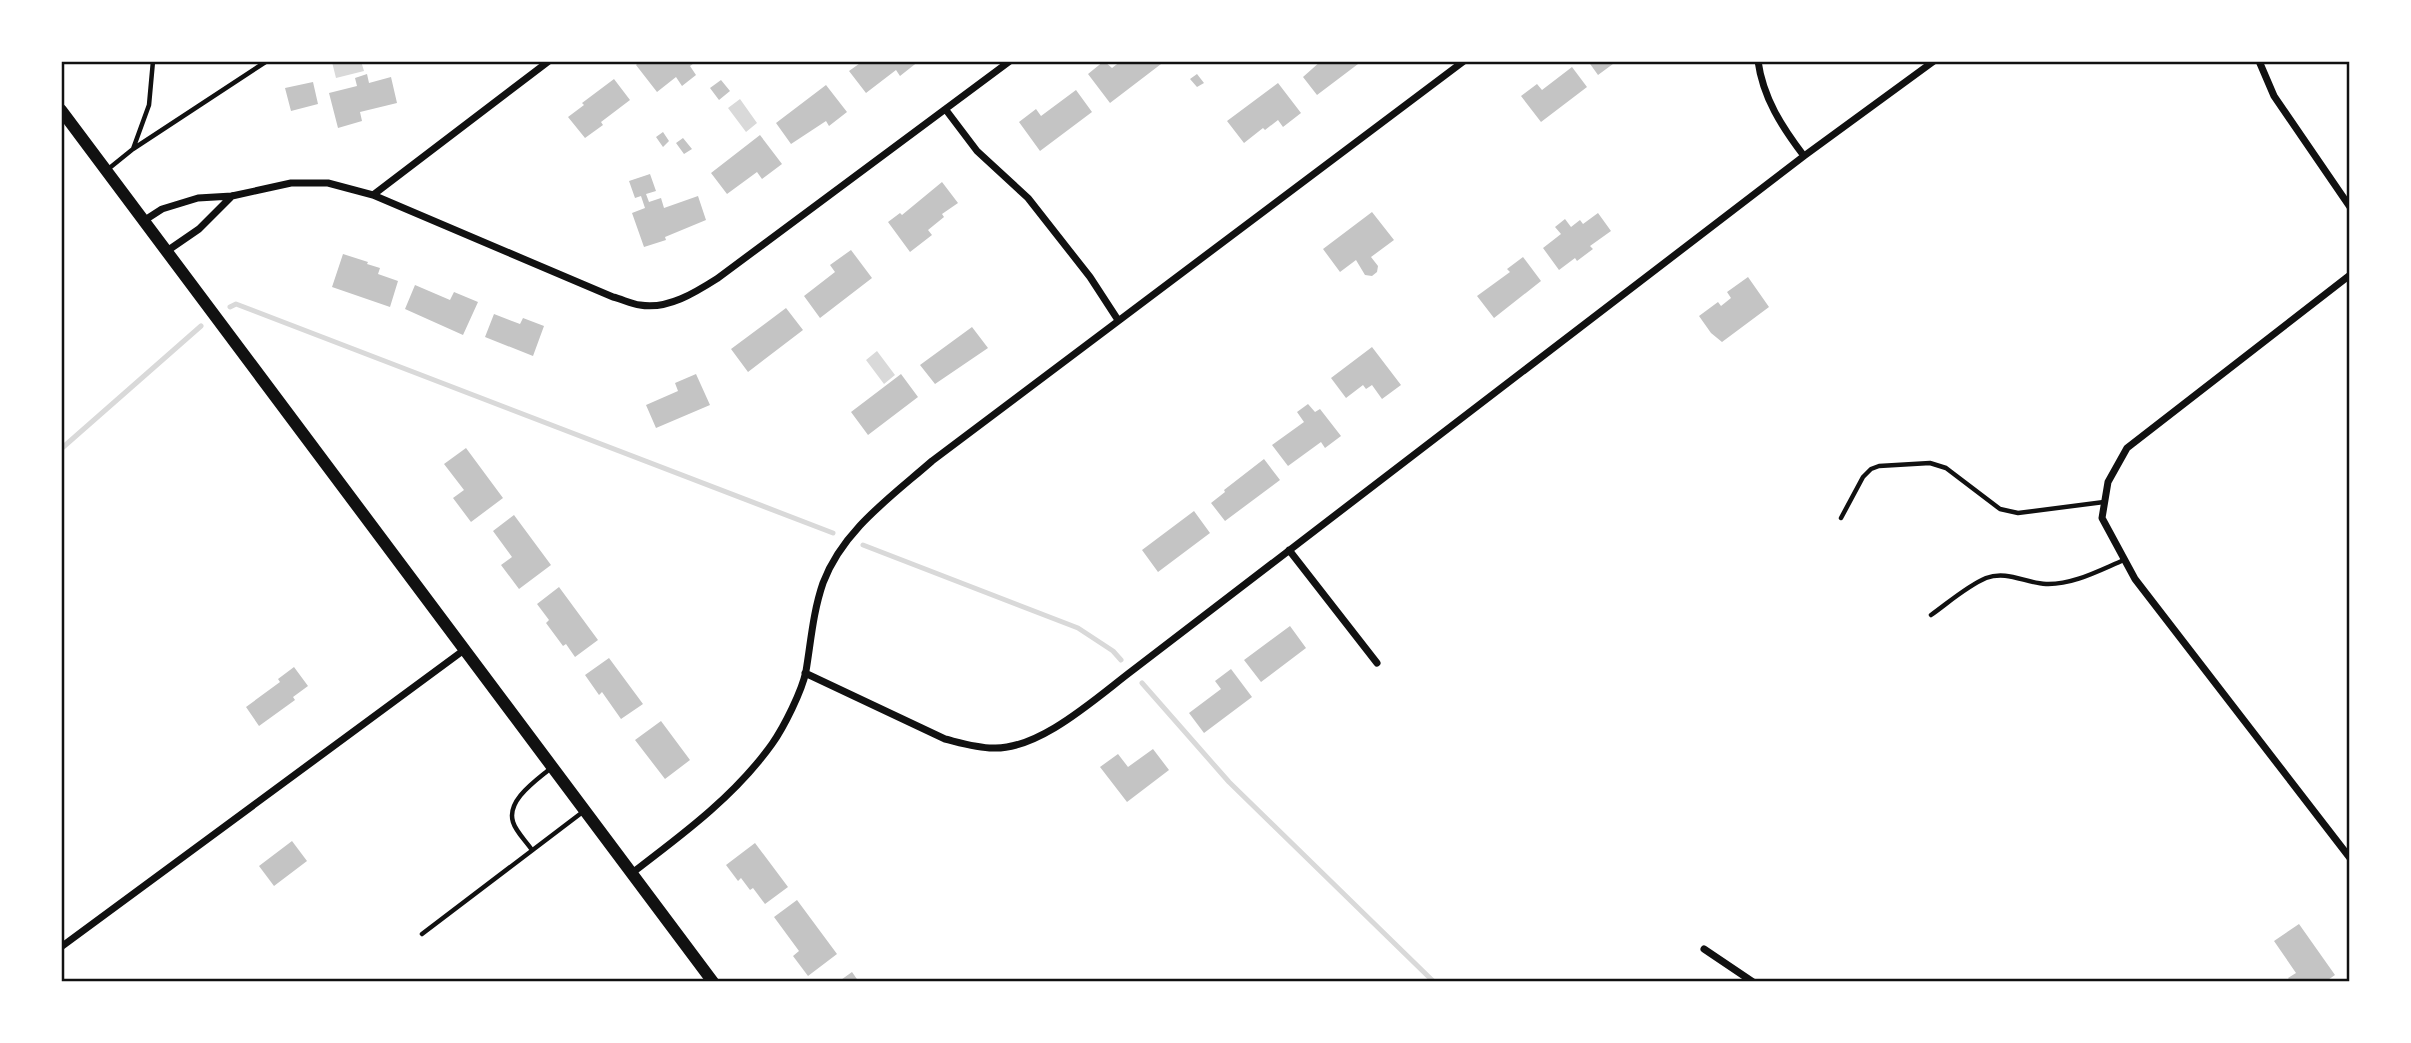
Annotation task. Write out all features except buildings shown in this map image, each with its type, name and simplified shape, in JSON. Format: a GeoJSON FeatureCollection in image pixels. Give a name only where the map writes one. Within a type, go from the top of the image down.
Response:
{"type":"FeatureCollection","features":[{"type":"Feature","properties":{"kind":"street"},"geometry":{"type":"LineString","coordinates":[[373,195],[549,61]]}},
{"type":"Feature","properties":{"kind":"street"},"geometry":{"type":"LineString","coordinates":[[145,220],[162,209],[179,203],[312,181],[349,187],[373,195],[613,297],[642,306],[667,303],[691,296],[718,278],[1010,61]]}},
{"type":"Feature","properties":{"kind":"street"},"geometry":{"type":"LineString","coordinates":[[632,873],[723,800],[773,743],[805,673],[812,625],[824,582],[840,549],[860,525],[932,461],[1464,61]]}},
{"type":"Feature","properties":{"kind":"street"},"geometry":{"type":"LineString","coordinates":[[1758,61],[1760,77],[1770,102],[1783,128],[1804,156]]}},
{"type":"Feature","properties":{"kind":"street"},"geometry":{"type":"LineString","coordinates":[[805,673],[945,739],[969,746],[996,748],[1027,741],[1057,726],[1804,156],[1934,61]]}},
{"type":"Feature","properties":{"kind":"street"},"geometry":{"type":"LineString","coordinates":[[2259,61],[2274,96],[2350,207]]}},
{"type":"Feature","properties":{"kind":"street"},"geometry":{"type":"LineString","coordinates":[[61,110],[713,982]]}},
{"type":"Feature","properties":{"kind":"street"},"geometry":{"type":"LineString","coordinates":[[946,110],[977,151],[1028,198],[1090,277],[1118,320]]}},
{"type":"Feature","properties":{"kind":"street"},"geometry":{"type":"LineString","coordinates":[[167,251],[199,229],[232,196]]}},
{"type":"Feature","properties":{"kind":"street"},"geometry":{"type":"LineString","coordinates":[[2350,275],[2127,448],[2108,482],[2102,518],[2134,579],[2347,846],[2350,858]]}},
{"type":"Feature","properties":{"kind":"street"},"geometry":{"type":"LineString","coordinates":[[1289,551],[1377,663]]}},
{"type":"Feature","properties":{"kind":"street"},"geometry":{"type":"LineString","coordinates":[[61,947],[464,650]]}},
{"type":"Feature","properties":{"kind":"street"},"geometry":{"type":"LineString","coordinates":[[1704,949],[1752,982]]}},
{"type":"Feature","properties":{"kind":"lane"},"geometry":{"type":"LineString","coordinates":[[133,149],[149,105],[153,61]]}},
{"type":"Feature","properties":{"kind":"lane"},"geometry":{"type":"LineString","coordinates":[[106,170],[133,149],[267,61]]}},
{"type":"Feature","properties":{"kind":"lane"},"geometry":{"type":"LineString","coordinates":[[1841,518],[1863,477],[1879,466],[1930,463],[1946,468],[2000,509],[2018,513],[2105,502]]}},
{"type":"Feature","properties":{"kind":"lane"},"geometry":{"type":"LineString","coordinates":[[1931,615],[1984,579],[2009,576],[2045,584],[2067,582],[2124,560]]}},
{"type":"Feature","properties":{"kind":"lane"},"geometry":{"type":"LineString","coordinates":[[532,850],[514,825],[513,810],[525,791],[552,768]]}},
{"type":"Feature","properties":{"kind":"lane"},"geometry":{"type":"LineString","coordinates":[[422,934],[584,810]]}},
{"type":"Feature","properties":{"kind":"shaded area"},"geometry":{"type":"Polygon","coordinates":[[[361,61],[364,71],[336,78],[332,62],[361,61]]]}},
{"type":"Feature","properties":{"kind":"shaded area"},"geometry":{"type":"Polygon","coordinates":[[[740,99],[757,123],[746,132],[728,108],[740,99]]]}},
{"type":"Feature","properties":{"kind":"shaded area"},"geometry":{"type":"Polygon","coordinates":[[[877,351],[895,375],[884,384],[866,360],[877,351]]]}},
{"type":"Feature","properties":{"kind":"waterway"},"geometry":{"type":"LineString","coordinates":[[230,307],[236,304],[833,533]]}},
{"type":"Feature","properties":{"kind":"waterway"},"geometry":{"type":"LineString","coordinates":[[61,449],[201,326]]}},
{"type":"Feature","properties":{"kind":"waterway"},"geometry":{"type":"LineString","coordinates":[[863,545],[1078,628],[1113,651],[1121,660]]}},
{"type":"Feature","properties":{"kind":"waterway"},"geometry":{"type":"LineString","coordinates":[[1142,683],[1229,782],[1434,982]]}}]}
